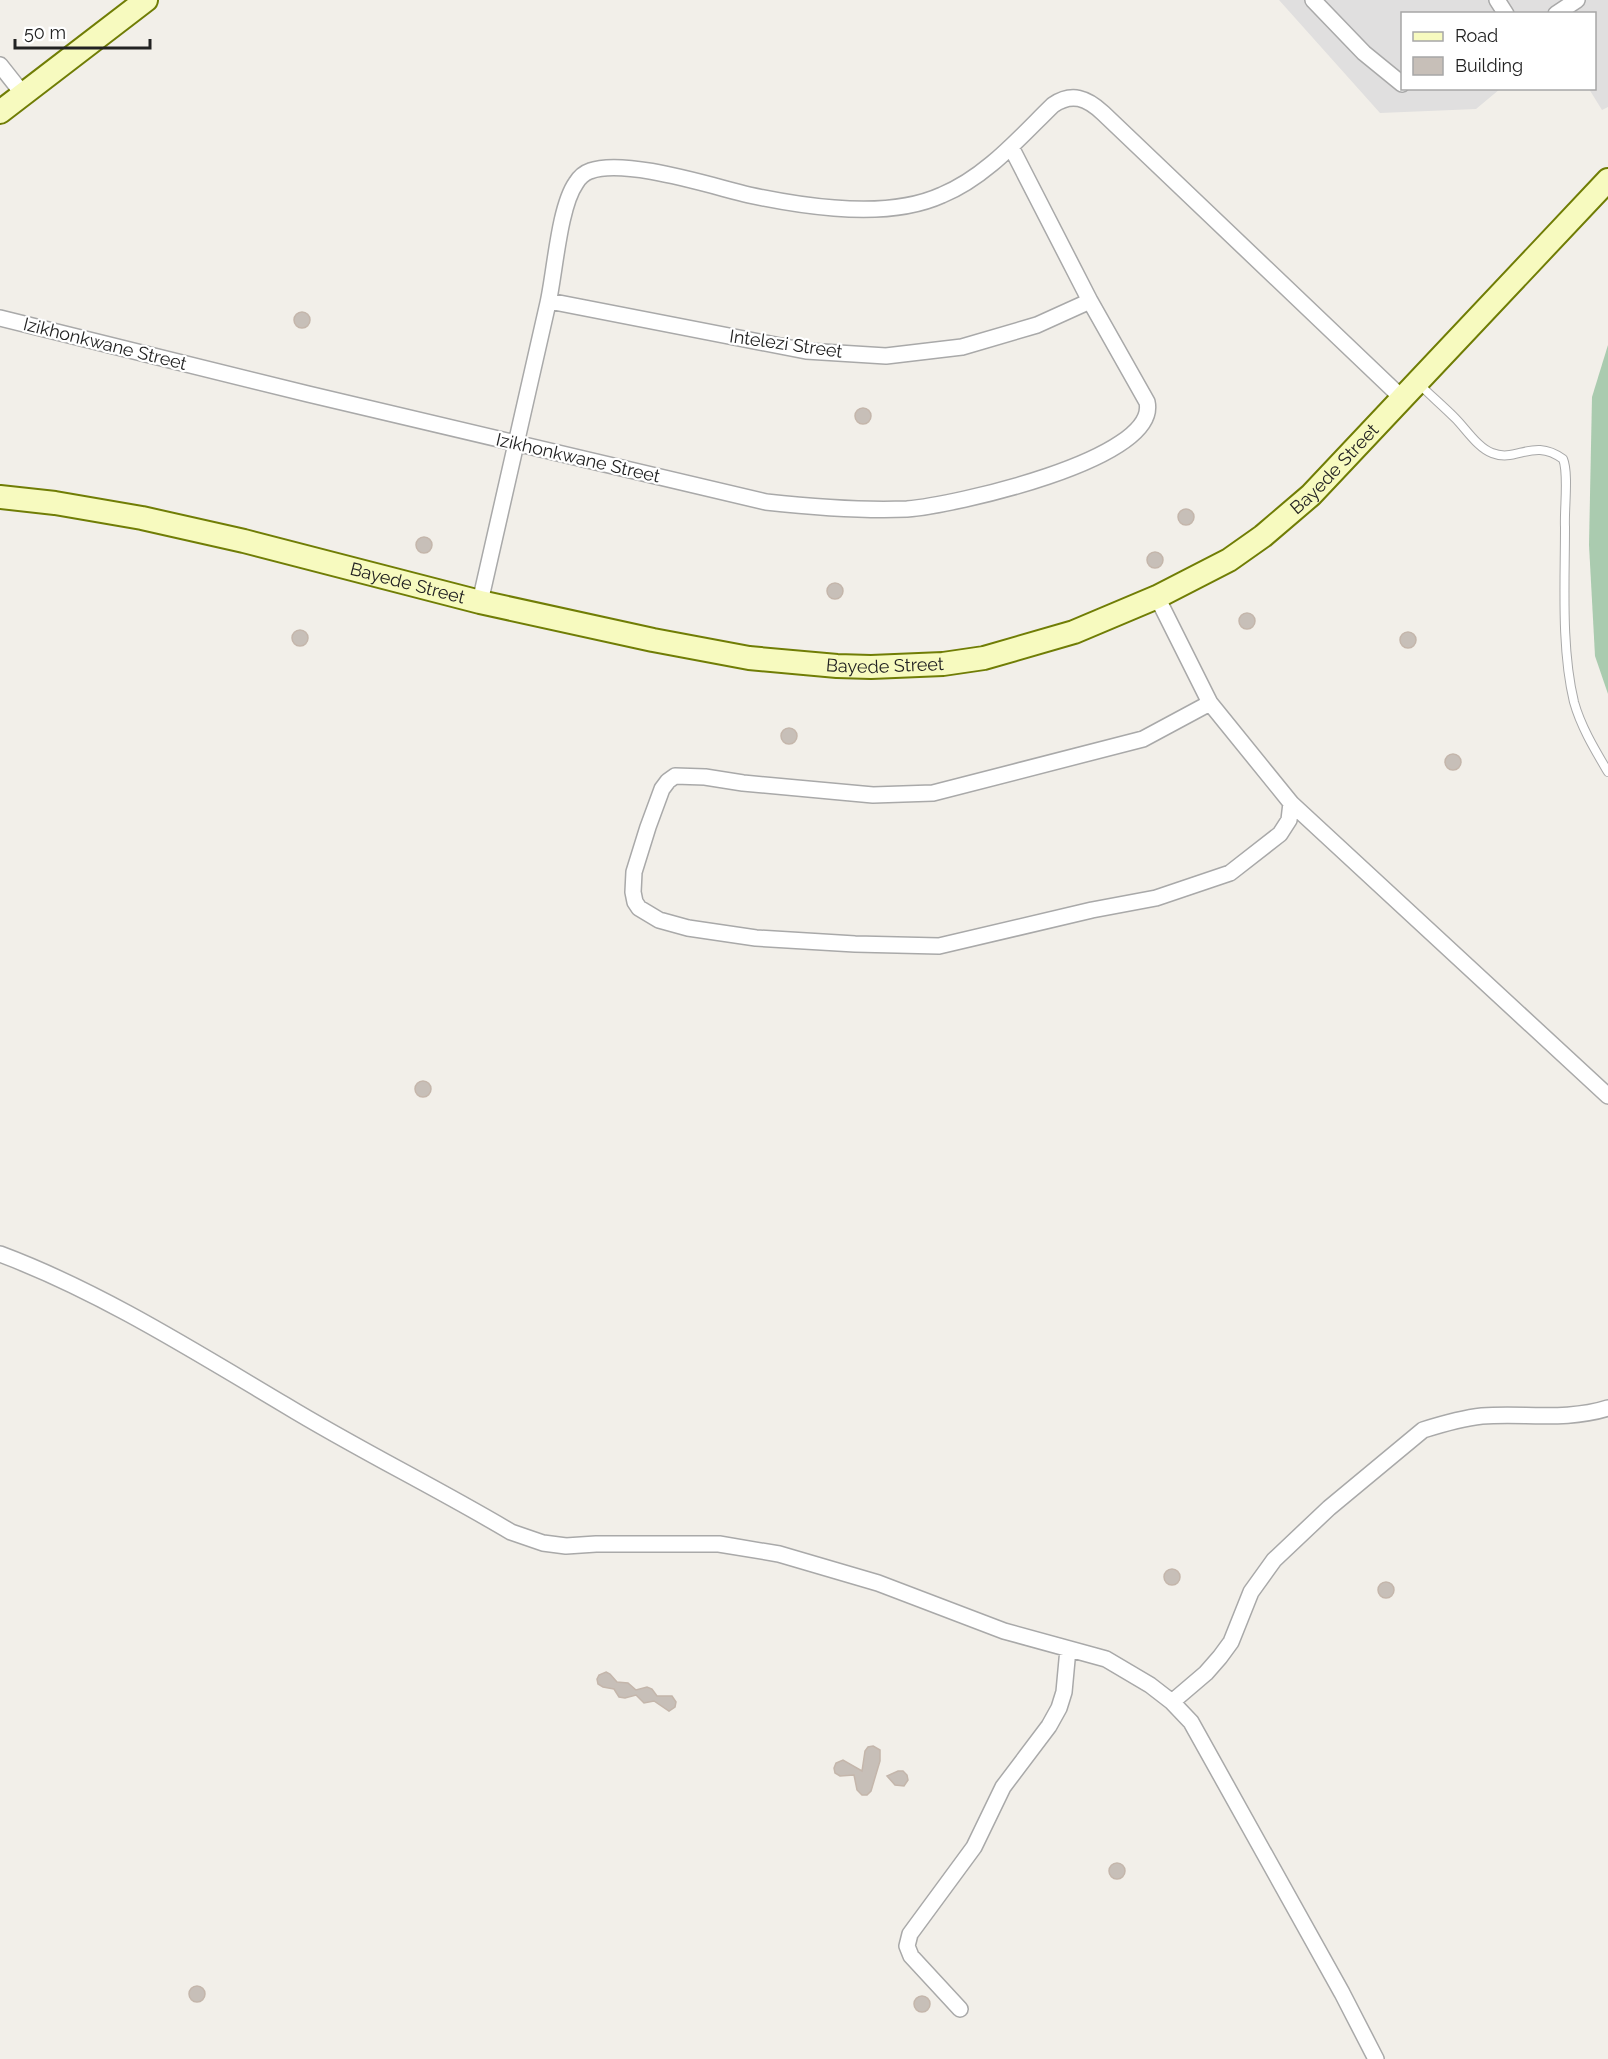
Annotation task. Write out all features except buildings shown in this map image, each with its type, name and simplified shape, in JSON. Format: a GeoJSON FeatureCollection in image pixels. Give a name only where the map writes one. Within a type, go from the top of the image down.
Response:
{"type":"FeatureCollection","features":[{"type":"Feature","properties":{"kind":"street"},"geometry":{"type":"LineString","coordinates":[[0,112],[146,0]]}},
{"type":"Feature","properties":{"kind":"street"},"geometry":{"type":"LineString","coordinates":[[1313,0],[1364,53],[1401,83]]}},
{"type":"Feature","properties":{"kind":"street"},"geometry":{"type":"LineString","coordinates":[[1559,12],[1577,0]]}},
{"type":"Feature","properties":{"kind":"street"},"geometry":{"type":"LineString","coordinates":[[0,65],[22,94]]}},
{"type":"Feature","properties":{"kind":"street"},"geometry":{"type":"LineString","coordinates":[[480,602],[549,301],[566,207],[576,183],[589,171],[621,167],[795,204],[870,210],[900,207],[942,196],[976,175],[1011,147],[1053,105],[1061,100],[1076,97],[1094,104],[1409,390]]}},
{"type":"Feature","properties":{"kind":"street"},"geometry":{"type":"LineString","coordinates":[[1011,147],[1090,301]]}},
{"type":"Feature","properties":{"kind":"street","name":"Bayede Street"},"geometry":{"type":"LineString","coordinates":[[0,497],[55,503],[187,528],[480,602],[653,640],[749,658],[871,667],[943,664],[984,658],[1074,632],[1157,597],[1229,560],[1263,536],[1311,495],[1608,180]]}},
{"type":"Feature","properties":{"kind":"street","name":"Intelezi Street"},"geometry":{"type":"LineString","coordinates":[[549,301],[806,351],[886,356],[962,347],[1037,325],[1090,301]]}},
{"type":"Feature","properties":{"kind":"street","name":"Izikhonkwane Street"},"geometry":{"type":"LineString","coordinates":[[0,318],[766,502],[817,507],[906,509],[944,505],[1052,475],[1105,452],[1131,435],[1146,419],[1147,402],[1090,301]]}},
{"type":"Feature","properties":{"kind":"street"},"geometry":{"type":"LineString","coordinates":[[1157,597],[1210,703],[1291,802],[1608,1096]]}},
{"type":"Feature","properties":{"kind":"street"},"geometry":{"type":"LineString","coordinates":[[1210,703],[1143,739],[933,793],[873,795],[743,783],[705,777],[675,776],[662,789],[648,827],[634,872],[635,902],[639,908],[658,920],[688,928],[756,938],[939,946],[1092,910],[1156,898],[1230,873],[1280,834],[1289,820],[1291,802]]}},
{"type":"Feature","properties":{"kind":"street"},"geometry":{"type":"LineString","coordinates":[[0,1254],[40,1269],[159,1332],[388,1464],[527,1539],[566,1546],[718,1544],[779,1554],[878,1583],[1004,1632],[1106,1659],[1129,1672],[1172,1702],[1191,1722],[1342,1993],[1376,2059]]}},
{"type":"Feature","properties":{"kind":"street"},"geometry":{"type":"LineString","coordinates":[[1172,1702],[1206,1673],[1231,1642],[1251,1592],[1274,1560],[1329,1508],[1423,1430],[1482,1416],[1588,1415],[1608,1408]]}},
{"type":"Feature","properties":{"kind":"street"},"geometry":{"type":"LineString","coordinates":[[960,2009],[911,1956],[907,1946],[910,1934],[974,1848],[1003,1787],[1049,1726],[1059,1708],[1064,1692],[1068,1649]]}},
{"type":"Feature","properties":{"kind":"lane"},"geometry":{"type":"LineString","coordinates":[[1409,390],[1454,416],[1485,450],[1493,454],[1510,454],[1540,448],[1553,452],[1563,459],[1566,473],[1564,539],[1567,664],[1575,703],[1587,736],[1608,772]]}},
{"type":"Feature","properties":{"kind":"shaded area"},"geometry":{"type":"Polygon","coordinates":[[[1279,0],[1608,0],[1608,107],[1602,110],[1590,90],[1596,90],[1596,12],[1401,12],[1401,90],[1499,90],[1476,109],[1380,113],[1279,0]]]}},
{"type":"Feature","properties":{"kind":"green space"},"geometry":{"type":"Polygon","coordinates":[[[1608,345],[1608,694],[1595,656],[1589,545],[1592,397],[1608,345]]]}}]}
